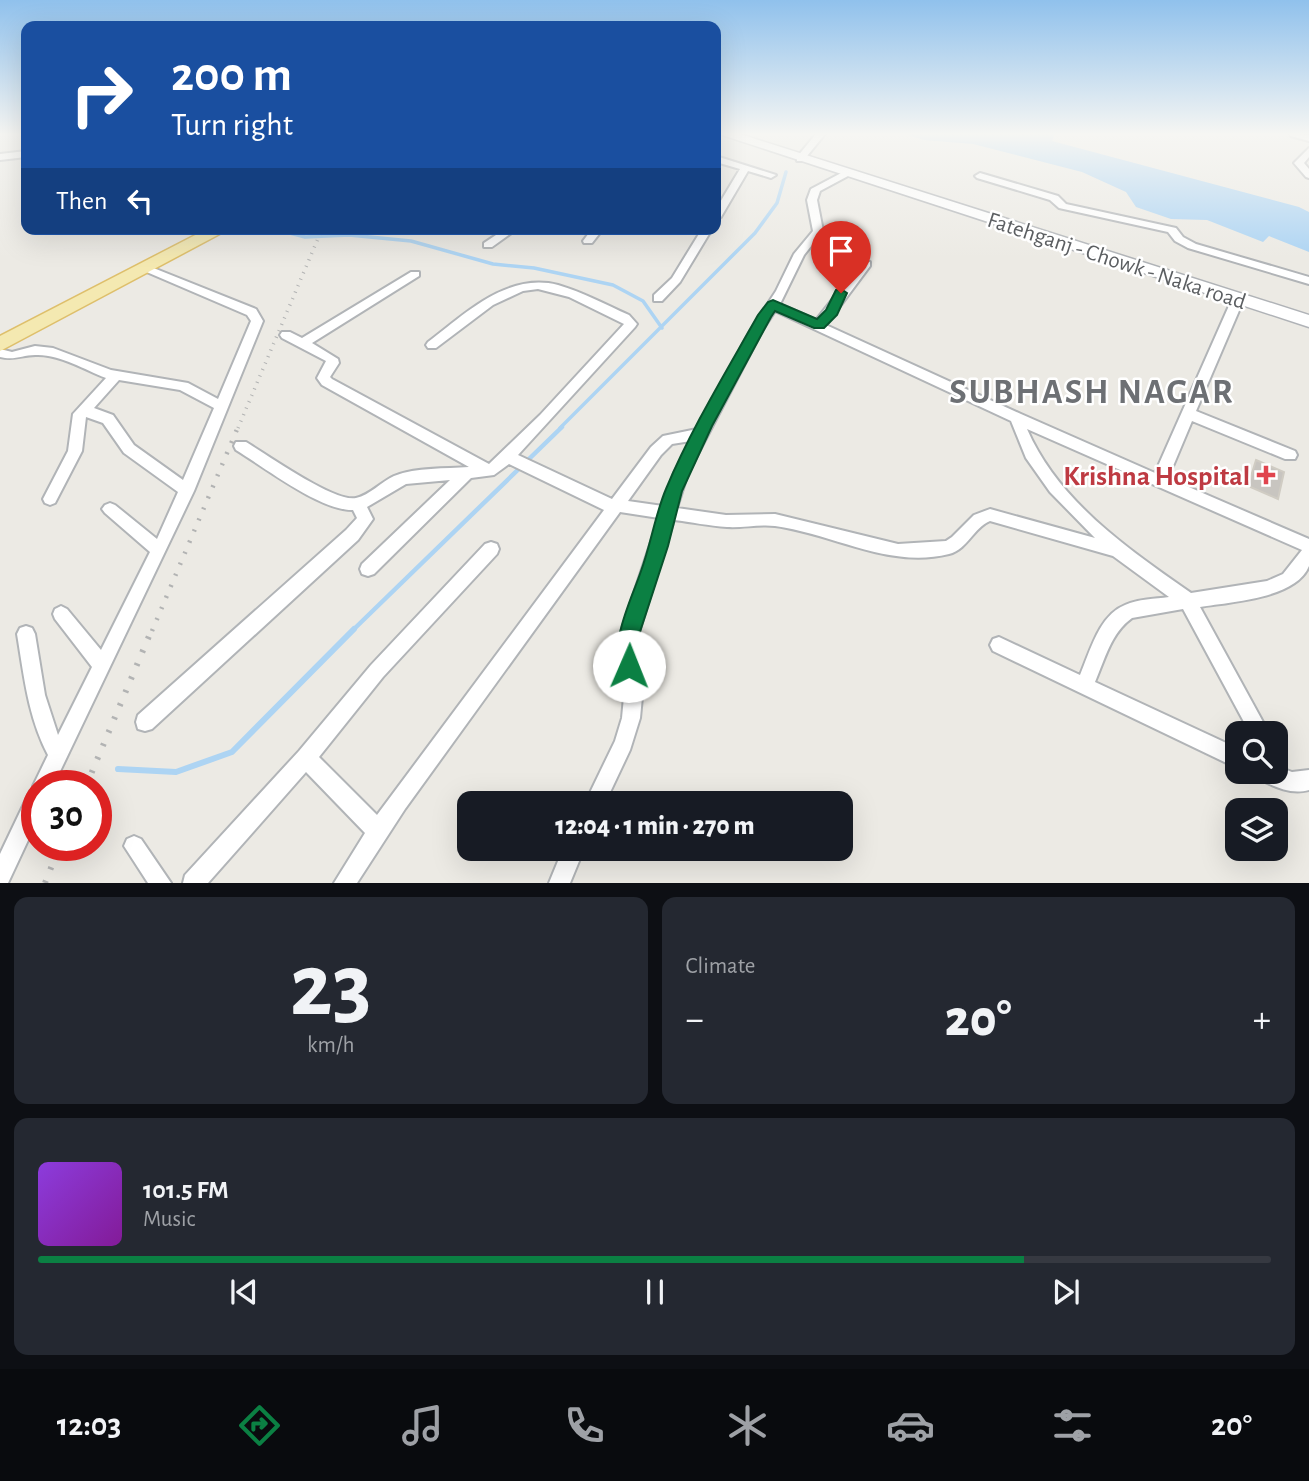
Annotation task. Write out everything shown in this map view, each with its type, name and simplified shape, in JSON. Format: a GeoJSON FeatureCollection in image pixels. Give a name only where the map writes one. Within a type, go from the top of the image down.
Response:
{"type":"FeatureCollection","features":[{"type":"Feature","properties":{"kind":"main road"},"geometry":{"type":"LineString","coordinates":[[0,344],[209,235]]}},
{"type":"Feature","properties":{"kind":"street"},"geometry":{"type":"LineString","coordinates":[[721,209],[741,175]]}},
{"type":"Feature","properties":{"kind":"street"},"geometry":{"type":"LineString","coordinates":[[600,791],[631,721],[634,704],[627,648],[629,635],[681,473],[700,434],[790,276],[799,254],[818,231],[812,200],[816,189],[843,175]]}},
{"type":"Feature","properties":{"kind":"street","name":"Fatehganj - Chowk - Naka road"},"geometry":{"type":"LineString","coordinates":[[849,175],[1309,321]]}},
{"type":"Feature","properties":{"kind":"street"},"geometry":{"type":"LineString","coordinates":[[980,176],[1054,198],[1063,206],[1172,230],[1178,239],[1192,246],[1309,281]]}},
{"type":"Feature","properties":{"kind":"street"},"geometry":{"type":"LineString","coordinates":[[488,246],[504,235]]}},
{"type":"Feature","properties":{"kind":"street"},"geometry":{"type":"LineString","coordinates":[[588,241],[593,235]]}},
{"type":"Feature","properties":{"kind":"street"},"geometry":{"type":"LineString","coordinates":[[658,298],[676,280],[703,235]]}},
{"type":"Feature","properties":{"kind":"street"},"geometry":{"type":"LineString","coordinates":[[819,325],[832,312],[850,279],[866,264]]}},
{"type":"Feature","properties":{"kind":"street"},"geometry":{"type":"LineString","coordinates":[[50,770],[187,491],[257,321],[256,316],[146,268]]}},
{"type":"Feature","properties":{"kind":"street"},"geometry":{"type":"LineString","coordinates":[[305,342],[415,274]]}},
{"type":"Feature","properties":{"kind":"street"},"geometry":{"type":"LineString","coordinates":[[242,446],[309,487],[344,504],[358,504],[395,481],[489,471],[517,461],[630,327],[629,320],[558,289],[538,285],[521,286],[502,296],[432,345]]}},
{"type":"Feature","properties":{"kind":"street"},"geometry":{"type":"LineString","coordinates":[[1158,481],[1238,299]]}},
{"type":"Feature","properties":{"kind":"street"},"geometry":{"type":"LineString","coordinates":[[773,305],[1016,418],[1309,546]]}},
{"type":"Feature","properties":{"kind":"street"},"geometry":{"type":"LineString","coordinates":[[286,335],[305,342],[332,359],[323,378],[327,382],[489,471]]}},
{"type":"Feature","properties":{"kind":"street"},"geometry":{"type":"LineString","coordinates":[[0,353],[12,356],[45,350],[116,375],[177,384],[222,407]]}},
{"type":"Feature","properties":{"kind":"street"},"geometry":{"type":"LineString","coordinates":[[50,499],[75,451],[78,442],[77,421],[82,411],[116,375]]}},
{"type":"Feature","properties":{"kind":"street"},"geometry":{"type":"LineString","coordinates":[[82,411],[103,415],[136,455],[187,491]]}},
{"type":"Feature","properties":{"kind":"street"},"geometry":{"type":"LineString","coordinates":[[1187,413],[1290,455]]}},
{"type":"Feature","properties":{"kind":"street"},"geometry":{"type":"LineString","coordinates":[[1016,418],[1038,467],[1055,488],[1118,551],[1187,600],[1253,721]]}},
{"type":"Feature","properties":{"kind":"street"},"geometry":{"type":"LineString","coordinates":[[344,883],[378,831],[656,451],[668,440],[700,434]]}},
{"type":"Feature","properties":{"kind":"street"},"geometry":{"type":"LineString","coordinates":[[517,461],[595,500],[616,506],[726,521],[775,520],[907,551],[949,547],[958,542],[979,519],[990,515],[1118,551]]}},
{"type":"Feature","properties":{"kind":"street"},"geometry":{"type":"LineString","coordinates":[[368,569],[466,474]]}},
{"type":"Feature","properties":{"kind":"street"},"geometry":{"type":"LineString","coordinates":[[145,722],[352,536],[365,519],[358,504]]}},
{"type":"Feature","properties":{"kind":"street"},"geometry":{"type":"LineString","coordinates":[[110,509],[159,550]]}},
{"type":"Feature","properties":{"kind":"street"},"geometry":{"type":"LineString","coordinates":[[192,883],[306,758],[362,688],[491,549]]}},
{"type":"Feature","properties":{"kind":"street"},"geometry":{"type":"LineString","coordinates":[[1085,685],[1118,616],[1139,607],[1281,584],[1297,572],[1309,554]]}},
{"type":"Feature","properties":{"kind":"street"},"geometry":{"type":"LineString","coordinates":[[61,614],[102,665]]}},
{"type":"Feature","properties":{"kind":"street"},"geometry":{"type":"LineString","coordinates":[[26,634],[38,711],[58,753]]}},
{"type":"Feature","properties":{"kind":"street"},"geometry":{"type":"LineString","coordinates":[[999,645],[1225,752]]}},
{"type":"Feature","properties":{"kind":"street"},"geometry":{"type":"LineString","coordinates":[[306,758],[378,831]]}},
{"type":"Feature","properties":{"kind":"street"},"geometry":{"type":"LineString","coordinates":[[1288,777],[1299,783],[1309,780]]}},
{"type":"Feature","properties":{"kind":"street"},"geometry":{"type":"LineString","coordinates":[[0,877],[21,832]]}},
{"type":"Feature","properties":{"kind":"street"},"geometry":{"type":"LineString","coordinates":[[134,846],[161,883]]}},
{"type":"Feature","properties":{"kind":"street"},"geometry":{"type":"LineString","coordinates":[[559,883],[569,861]]}},
{"type":"Feature","properties":{"kind":"water"},"geometry":{"type":"Polygon","coordinates":[[[1089,175],[1180,175],[1299,207],[1309,212],[1309,252],[1269,236],[1263,242],[1207,220],[1171,219],[1136,207],[1126,192],[1089,175]]]}},
{"type":"Feature","properties":{"kind":"building"},"geometry":{"type":"Polygon","coordinates":[[[1256,460],[1284,472],[1278,499],[1248,486],[1256,460]]]}},
{"type":"Feature","properties":{"kind":"waterway"},"geometry":{"type":"LineString","coordinates":[[661,327],[755,233],[777,203],[785,175]]}},
{"type":"Feature","properties":{"kind":"waterway"},"geometry":{"type":"LineString","coordinates":[[298,235],[349,235]]}},
{"type":"Feature","properties":{"kind":"waterway"},"geometry":{"type":"LineString","coordinates":[[349,235],[411,241],[493,264],[534,268],[613,285],[643,301],[661,327]]}},
{"type":"Feature","properties":{"kind":"waterway"},"geometry":{"type":"LineString","coordinates":[[560,428],[661,327]]}},
{"type":"Feature","properties":{"kind":"waterway"},"geometry":{"type":"LineString","coordinates":[[352,631],[562,427]]}},
{"type":"Feature","properties":{"kind":"waterway"},"geometry":{"type":"LineString","coordinates":[[118,769],[176,772],[232,752],[352,631]]}},
{"type":"Feature","properties":{"kind":"railway"},"geometry":{"type":"LineString","coordinates":[[238,428],[319,235]]}},
{"type":"Feature","properties":{"kind":"railway"},"geometry":{"type":"LineString","coordinates":[[152,631],[238,427]]}},
{"type":"Feature","properties":{"kind":"railway"},"geometry":{"type":"LineString","coordinates":[[93,770],[152,629]]}},
{"type":"Feature","properties":{"kind":"railway"},"geometry":{"type":"LineString","coordinates":[[45,883],[54,861]]}},
{"type":"Feature","properties":{"kind":"place","name":"Krishna Hospital"},"geometry":{"type":"Point","coordinates":[1266,475]}},
{"type":"Feature","properties":{"kind":"district","name":"SUBHASH NAGAR"},"geometry":{"type":"Point","coordinates":[1092,391]}},
{"type":"Feature","properties":{"kind":"route"},"geometry":{"type":"LineString","coordinates":[[629,666],[629,635],[674,491],[705,426],[765,315],[773,305],[819,325],[832,312],[841,293]]}}]}
